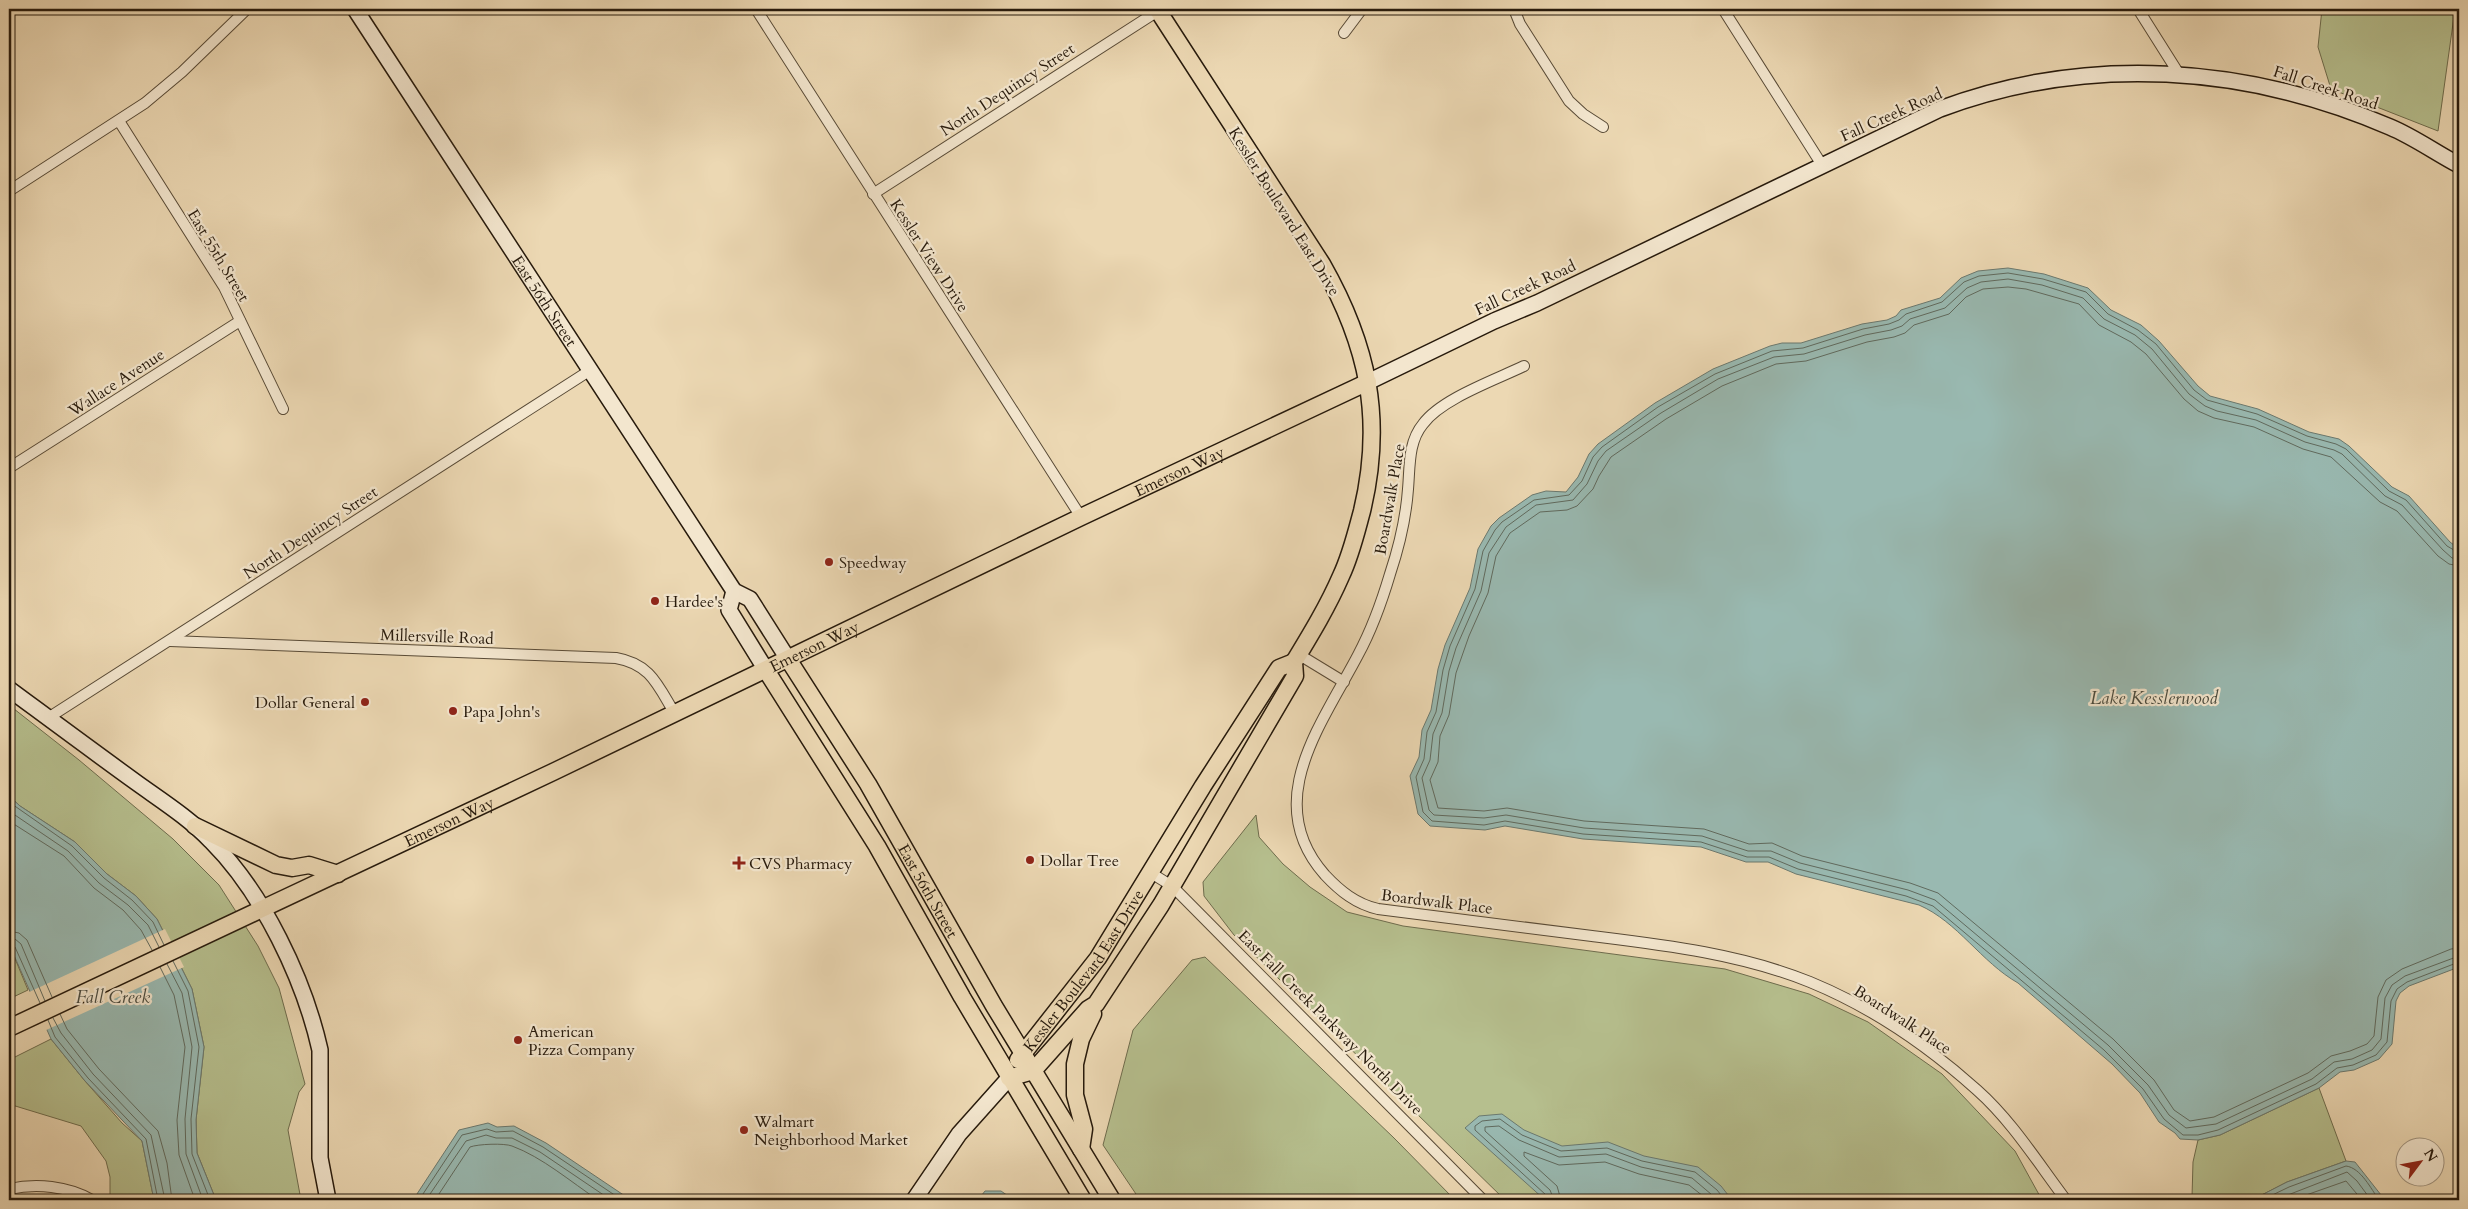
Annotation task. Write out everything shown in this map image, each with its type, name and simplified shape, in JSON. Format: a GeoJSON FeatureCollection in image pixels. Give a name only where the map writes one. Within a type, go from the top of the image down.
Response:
{"type":"FeatureCollection","features":[{"type":"Feature","properties":{"kind":"main road","name":"East 56th Street"},"geometry":{"type":"LineString","coordinates":[[355,9],[589,371],[734,590],[750,599],[868,784],[1022,1053],[1112,1200]]}},
{"type":"Feature","properties":{"kind":"main road","name":"Kessler Boulevard East Drive"},"geometry":{"type":"LineString","coordinates":[[1009,1078],[1033,1071],[1088,1009],[1096,1004],[1172,886],[1292,682],[1295,676],[1296,658],[1332,596],[1356,535],[1366,495],[1373,447],[1372,413],[1368,382],[1353,326],[1329,276],[1159,10]]}},
{"type":"Feature","properties":{"kind":"main road","name":"Fall Creek Road"},"geometry":{"type":"LineString","coordinates":[[1368,382],[1940,110],[2000,90],[2050,80],[2106,74],[2180,74],[2255,84],[2316,99],[2390,127],[2459,165]]}},
{"type":"Feature","properties":{"kind":"main road","name":"Emerson Way"},"geometry":{"type":"LineString","coordinates":[[11,1027],[675,714],[1081,517],[1368,382]]}},
{"type":"Feature","properties":{"kind":"main road","name":"East 56th Street"},"geometry":{"type":"LineString","coordinates":[[734,590],[729,610],[877,846],[1009,1078],[1083,1200]]}},
{"type":"Feature","properties":{"kind":"main road","name":"Kessler Boulevard East Drive"},"geometry":{"type":"LineString","coordinates":[[1009,1078],[1022,1053],[1087,973],[1279,668],[1296,658]]}},
{"type":"Feature","properties":{"kind":"main road"},"geometry":{"type":"LineString","coordinates":[[9,689],[195,826],[233,866],[261,910],[291,968],[316,1032],[320,1050],[320,1158],[328,1200]]}},
{"type":"Feature","properties":{"kind":"main road"},"geometry":{"type":"LineString","coordinates":[[195,826],[276,865],[292,868],[309,866],[338,874]]}},
{"type":"Feature","properties":{"kind":"main road"},"geometry":{"type":"LineString","coordinates":[[1081,1149],[1084,1128],[1075,1095],[1075,1064],[1081,1039],[1094,1014],[1096,1004]]}},
{"type":"Feature","properties":{"kind":"main road"},"geometry":{"type":"LineString","coordinates":[[914,1200],[959,1134],[1009,1078]]}},
{"type":"Feature","properties":{"kind":"street"},"geometry":{"type":"LineString","coordinates":[[9,191],[119,121],[173,80],[247,9]]}},
{"type":"Feature","properties":{"kind":"street","name":"Kessler View Drive"},"geometry":{"type":"LineString","coordinates":[[756,9],[1081,517]]}},
{"type":"Feature","properties":{"kind":"street"},"geometry":{"type":"LineString","coordinates":[[1344,32],[1362,9]]}},
{"type":"Feature","properties":{"kind":"street"},"geometry":{"type":"LineString","coordinates":[[1514,9],[1520,24],[1569,101],[1602,127]]}},
{"type":"Feature","properties":{"kind":"street"},"geometry":{"type":"LineString","coordinates":[[1723,9],[1822,165]]}},
{"type":"Feature","properties":{"kind":"street"},"geometry":{"type":"LineString","coordinates":[[2138,9],[2180,74]]}},
{"type":"Feature","properties":{"kind":"street","name":"North Dequincy Street"},"geometry":{"type":"LineString","coordinates":[[873,194],[1159,10]]}},
{"type":"Feature","properties":{"kind":"street","name":"East 55th Street"},"geometry":{"type":"LineString","coordinates":[[119,121],[224,287],[283,409]]}},
{"type":"Feature","properties":{"kind":"street","name":"Wallace Avenue"},"geometry":{"type":"LineString","coordinates":[[9,468],[240,321]]}},
{"type":"Feature","properties":{"kind":"street","name":"Boardwalk Place"},"geometry":{"type":"LineString","coordinates":[[1524,366],[1441,406],[1419,428],[1411,451],[1403,525],[1391,573],[1364,642],[1303,760],[1298,784],[1297,802],[1302,833],[1311,856],[1336,887],[1365,906],[1378,910],[1653,944],[1716,955],[1771,968],[1810,982],[1872,1012],[1911,1038],[1979,1091],[2025,1144],[2066,1200]]}},
{"type":"Feature","properties":{"kind":"street","name":"North Dequincy Street"},"geometry":{"type":"LineString","coordinates":[[48,718],[589,371]]}},
{"type":"Feature","properties":{"kind":"street","name":"Millersville Road"},"geometry":{"type":"LineString","coordinates":[[170,641],[616,658],[634,662],[646,670],[675,714]]}},
{"type":"Feature","properties":{"kind":"street"},"geometry":{"type":"LineString","coordinates":[[1296,658],[1344,682]]}},
{"type":"Feature","properties":{"kind":"street","name":"East Fall Creek Parkway North Drive"},"geometry":{"type":"LineString","coordinates":[[1151,873],[1172,886],[1483,1200]]}},
{"type":"Feature","properties":{"kind":"street"},"geometry":{"type":"LineString","coordinates":[[9,1189],[30,1186],[61,1188],[92,1200]]}},
{"type":"Feature","properties":{"kind":"green space"},"geometry":{"type":"Polygon","coordinates":[[[2322,9],[2455,9],[2438,131],[2331,89],[2318,47],[2322,9]]]}},
{"type":"Feature","properties":{"kind":"green space"},"geometry":{"type":"Polygon","coordinates":[[[9,705],[79,760],[173,839],[219,885],[258,946],[279,988],[305,1084],[299,1092],[288,1130],[301,1200],[216,1200],[197,1153],[196,1120],[204,1047],[192,989],[157,919],[136,896],[107,874],[75,842],[20,806],[9,796],[9,705]]]}},
{"type":"Feature","properties":{"kind":"green space"},"geometry":{"type":"Polygon","coordinates":[[[1256,815],[1259,837],[1283,864],[1310,887],[1347,912],[1403,926],[1725,969],[1809,994],[1868,1022],[1942,1074],[2015,1151],[2042,1200],[1505,1200],[1234,935],[1204,896],[1203,882],[1256,815]]]}},
{"type":"Feature","properties":{"kind":"green space"},"geometry":{"type":"Polygon","coordinates":[[[9,944],[28,990],[9,999],[9,944]]]}},
{"type":"Feature","properties":{"kind":"green space"},"geometry":{"type":"Polygon","coordinates":[[[1205,957],[1394,1138],[1455,1200],[1140,1200],[1103,1145],[1133,1030],[1192,960],[1205,957]]]}},
{"type":"Feature","properties":{"kind":"green space"},"geometry":{"type":"Polygon","coordinates":[[[51,1039],[122,1123],[142,1141],[154,1200],[110,1200],[110,1177],[106,1161],[81,1126],[12,1105],[14,1090],[9,1080],[9,1060],[51,1039]]]}},
{"type":"Feature","properties":{"kind":"green space"},"geometry":{"type":"Polygon","coordinates":[[[2319,1088],[2346,1161],[2287,1182],[2252,1200],[2188,1200],[2192,1197],[2193,1162],[2198,1140],[2220,1135],[2319,1088]]]}},
{"type":"Feature","properties":{"kind":"water","name":"Lake Kesslerwood"},"geometry":{"type":"Polygon","coordinates":[[[2008,268],[2044,274],[2088,288],[2111,310],[2141,325],[2159,341],[2198,386],[2210,396],[2258,409],[2309,432],[2339,439],[2349,446],[2392,487],[2409,496],[2450,542],[2459,549],[2459,967],[2409,986],[2400,993],[2396,1001],[2392,1044],[2379,1059],[2354,1070],[2340,1072],[2319,1088],[2220,1135],[2198,1140],[2180,1139],[2175,1133],[2159,1122],[2140,1093],[2112,1064],[2018,983],[1992,964],[1946,921],[1919,905],[1796,874],[1768,862],[1746,862],[1701,847],[1583,839],[1505,826],[1485,830],[1430,826],[1418,814],[1410,776],[1419,757],[1422,730],[1431,710],[1438,669],[1445,645],[1470,588],[1478,549],[1491,526],[1499,518],[1532,495],[1546,491],[1566,492],[1578,477],[1589,454],[1598,444],[1655,403],[1713,369],[1770,346],[1782,343],[1801,343],[1862,324],[1887,320],[1896,316],[1901,310],[1940,298],[1961,278],[1978,271],[2008,268]]]}},
{"type":"Feature","properties":{"kind":"water","name":"Fall Creek"},"geometry":{"type":"Polygon","coordinates":[[[9,796],[20,806],[75,842],[107,874],[136,896],[157,919],[192,989],[204,1047],[196,1120],[197,1153],[216,1200],[154,1200],[142,1141],[85,1081],[51,1039],[9,944],[9,796]]]}},
{"type":"Feature","properties":{"kind":"water"},"geometry":{"type":"Polygon","coordinates":[[[1502,1114],[1524,1130],[1562,1146],[1608,1142],[1644,1156],[1698,1167],[1721,1186],[1732,1200],[1545,1200],[1465,1128],[1479,1116],[1502,1114]]]}},
{"type":"Feature","properties":{"kind":"water"},"geometry":{"type":"Polygon","coordinates":[[[488,1123],[497,1127],[514,1126],[546,1143],[631,1200],[413,1200],[459,1130],[488,1123]]]}},
{"type":"Feature","properties":{"kind":"water"},"geometry":{"type":"Polygon","coordinates":[[[2346,1161],[2355,1162],[2385,1200],[2252,1200],[2287,1182],[2346,1161]]]}},
{"type":"Feature","properties":{"kind":"water"},"geometry":{"type":"Polygon","coordinates":[[[985,1191],[1001,1191],[1014,1200],[978,1200],[985,1191]]]}},
{"type":"Feature","properties":{"kind":"pier"},"geometry":{"type":"Polygon","coordinates":[[[165,929],[184,967],[44,1031],[27,993],[165,929]]]}},
{"type":"Feature","properties":{"kind":"place","name":"Speedway"},"geometry":{"type":"Point","coordinates":[829,562]}},
{"type":"Feature","properties":{"kind":"place","name":"Hardee's"},"geometry":{"type":"Point","coordinates":[655,601]}},
{"type":"Feature","properties":{"kind":"place","name":"Dollar General"},"geometry":{"type":"Point","coordinates":[365,702]}},
{"type":"Feature","properties":{"kind":"place","name":"Papa John's"},"geometry":{"type":"Point","coordinates":[453,711]}},
{"type":"Feature","properties":{"kind":"place","name":"Dollar Tree"},"geometry":{"type":"Point","coordinates":[1030,860]}},
{"type":"Feature","properties":{"kind":"place","name":"CVS Pharmacy"},"geometry":{"type":"Point","coordinates":[739,863]}},
{"type":"Feature","properties":{"kind":"place","name":"American Pizza Company"},"geometry":{"type":"Point","coordinates":[518,1040]}},
{"type":"Feature","properties":{"kind":"place","name":"Walmart Neighborhood Market"},"geometry":{"type":"Point","coordinates":[744,1130]}}]}
